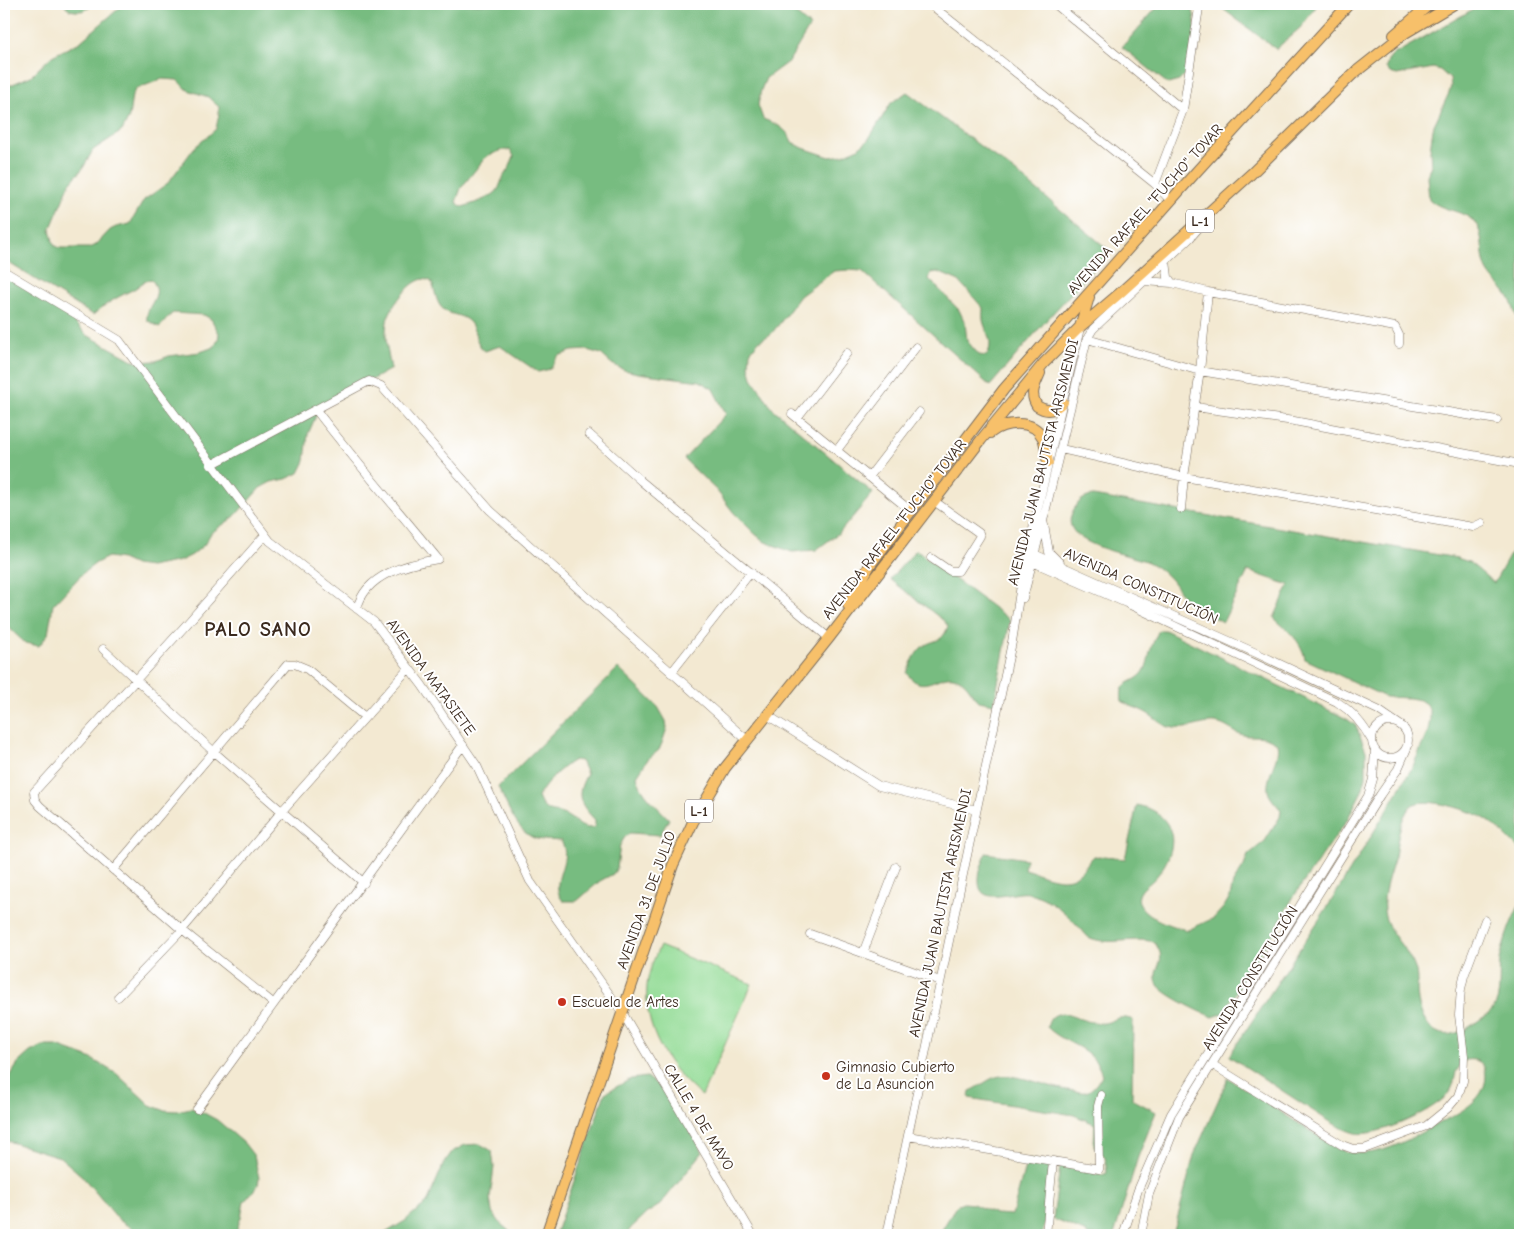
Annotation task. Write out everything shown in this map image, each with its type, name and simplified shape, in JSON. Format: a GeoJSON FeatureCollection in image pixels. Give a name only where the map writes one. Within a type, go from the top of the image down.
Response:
{"type":"FeatureCollection","features":[{"type":"Feature","properties":{"kind":"main road","name":"AVENIDA RAFAEL \"FUCHO\" TOVAR"},"geometry":{"type":"LineString","coordinates":[[829,638],[870,565],[1004,389],[1349,4]]}},
{"type":"Feature","properties":{"kind":"main road","name":"L-1"},"geometry":{"type":"LineString","coordinates":[[1353,74],[1403,26],[1430,4]]}},
{"type":"Feature","properties":{"kind":"main road","name":"AVENIDA RAFAEL \"FUCHO\" TOVAR"},"geometry":{"type":"LineString","coordinates":[[829,638],[981,440],[1044,363],[1080,327],[1216,206],[1353,74],[1405,33],[1454,4]]}},
{"type":"Feature","properties":{"kind":"main road"},"geometry":{"type":"LineString","coordinates":[[1080,327],[1091,291]]}},
{"type":"Feature","properties":{"kind":"main road","name":"L-1"},"geometry":{"type":"LineString","coordinates":[[1044,363],[1032,390],[1034,402],[1042,409],[1049,411],[1057,408],[1063,402]]}},
{"type":"Feature","properties":{"kind":"main road"},"geometry":{"type":"LineString","coordinates":[[981,440],[996,428],[1018,423],[1034,427],[1043,438],[1048,462]]}},
{"type":"Feature","properties":{"kind":"main road","name":"AVENIDA 31 DE JULIO"},"geometry":{"type":"LineString","coordinates":[[546,1235],[667,881],[683,841],[716,783],[747,740],[829,638]]}},
{"type":"Feature","properties":{"kind":"street"},"geometry":{"type":"LineString","coordinates":[[930,4],[1155,184],[1171,201]]}},
{"type":"Feature","properties":{"kind":"street"},"geometry":{"type":"LineString","coordinates":[[1055,4],[1182,110]]}},
{"type":"Feature","properties":{"kind":"street"},"geometry":{"type":"LineString","coordinates":[[1155,184],[1182,110],[1198,5]]}},
{"type":"Feature","properties":{"kind":"street","name":"AVENIDA JUAN BAUTISTA ARISMENDI"},"geometry":{"type":"LineString","coordinates":[[1015,626],[1026,586],[1030,557],[1043,521],[1087,339],[1093,329],[1190,238],[1216,206]]}},
{"type":"Feature","properties":{"kind":"street"},"geometry":{"type":"LineString","coordinates":[[1166,261],[1168,277],[1172,283]]}},
{"type":"Feature","properties":{"kind":"street","name":"AVENIDA MATASIETE"},"geometry":{"type":"LineString","coordinates":[[4,271],[119,340],[265,535],[374,622],[409,668],[477,766],[530,881],[622,1012]]}},
{"type":"Feature","properties":{"kind":"street"},"geometry":{"type":"LineString","coordinates":[[1144,281],[1172,283],[1208,292],[1395,327],[1399,335],[1399,344]]}},
{"type":"Feature","properties":{"kind":"street"},"geometry":{"type":"LineString","coordinates":[[1181,509],[1200,371],[1208,292]]}},
{"type":"Feature","properties":{"kind":"street","name":"AVENIDA JUAN BAUTISTA ARISMENDI"},"geometry":{"type":"LineString","coordinates":[[887,1235],[1030,557],[1048,462],[1080,327]]}},
{"type":"Feature","properties":{"kind":"street"},"geometry":{"type":"LineString","coordinates":[[1087,339],[1200,371],[1497,420]]}},
{"type":"Feature","properties":{"kind":"street"},"geometry":{"type":"LineString","coordinates":[[836,450],[916,347]]}},
{"type":"Feature","properties":{"kind":"street"},"geometry":{"type":"LineString","coordinates":[[847,353],[794,416],[911,511]]}},
{"type":"Feature","properties":{"kind":"street"},"geometry":{"type":"LineString","coordinates":[[211,465],[369,382],[381,386],[490,510],[747,740]]}},
{"type":"Feature","properties":{"kind":"street"},"geometry":{"type":"LineString","coordinates":[[1195,407],[1294,421],[1520,464]]}},
{"type":"Feature","properties":{"kind":"street"},"geometry":{"type":"LineString","coordinates":[[316,410],[354,460],[438,559],[418,562],[382,576],[367,588],[357,609]]}},
{"type":"Feature","properties":{"kind":"street"},"geometry":{"type":"LineString","coordinates":[[870,477],[919,412]]}},
{"type":"Feature","properties":{"kind":"street"},"geometry":{"type":"LineString","coordinates":[[589,434],[641,481],[829,638]]}},
{"type":"Feature","properties":{"kind":"street"},"geometry":{"type":"LineString","coordinates":[[1061,449],[1184,477],[1473,527],[1482,523]]}},
{"type":"Feature","properties":{"kind":"street"},"geometry":{"type":"LineString","coordinates":[[932,558],[950,571],[958,571],[980,536],[979,533],[934,501]]}},
{"type":"Feature","properties":{"kind":"street","name":"L-1"},"geometry":{"type":"LineString","coordinates":[[1043,521],[1049,552],[1066,568]]}},
{"type":"Feature","properties":{"kind":"street"},"geometry":{"type":"LineString","coordinates":[[265,535],[34,792],[35,800],[40,806],[182,930],[273,1003]]}},
{"type":"Feature","properties":{"kind":"street","name":"AVENIDA CONSTITUCIÓN"},"geometry":{"type":"LineString","coordinates":[[1030,557],[1066,568],[1254,652],[1378,710],[1403,727]]}},
{"type":"Feature","properties":{"kind":"street","name":"AVENIDA CONSTITUCIÓN"},"geometry":{"type":"LineString","coordinates":[[1030,557],[1050,570],[1337,702],[1354,714],[1365,728],[1375,750],[1373,779],[1368,796],[1171,1114],[1138,1190],[1123,1235]]}},
{"type":"Feature","properties":{"kind":"street"},"geometry":{"type":"LineString","coordinates":[[1026,586],[1033,575],[1041,570],[1050,570]]}},
{"type":"Feature","properties":{"kind":"street"},"geometry":{"type":"LineString","coordinates":[[671,673],[751,572]]}},
{"type":"Feature","properties":{"kind":"street"},"geometry":{"type":"LineString","coordinates":[[103,649],[214,752],[364,883]]}},
{"type":"Feature","properties":{"kind":"street"},"geometry":{"type":"LineString","coordinates":[[113,870],[288,664],[294,664],[307,669],[365,717]]}},
{"type":"Feature","properties":{"kind":"street"},"geometry":{"type":"LineString","coordinates":[[118,997],[182,930],[282,811],[409,668]]}},
{"type":"Feature","properties":{"kind":"street"},"geometry":{"type":"LineString","coordinates":[[767,715],[879,786],[976,810]]}},
{"type":"Feature","properties":{"kind":"street"},"geometry":{"type":"LineString","coordinates":[[1372,741],[1373,734],[1377,728],[1390,722],[1403,727],[1409,739],[1408,746],[1399,756],[1386,758],[1379,755],[1375,750]]}},
{"type":"Feature","properties":{"kind":"street"},"geometry":{"type":"LineString","coordinates":[[197,1109],[463,745]]}},
{"type":"Feature","properties":{"kind":"street","name":"AVENIDA CONSTITUCIÓN"},"geometry":{"type":"LineString","coordinates":[[1141,1235],[1150,1194],[1180,1117],[1398,769],[1408,746]]}},
{"type":"Feature","properties":{"kind":"street"},"geometry":{"type":"LineString","coordinates":[[863,953],[896,867]]}},
{"type":"Feature","properties":{"kind":"street"},"geometry":{"type":"LineString","coordinates":[[1212,1065],[1342,1145],[1353,1149],[1364,1149],[1426,1126],[1448,1108],[1458,1096],[1463,1080],[1464,1056],[1459,1015],[1461,989],[1464,976],[1486,920]]}},
{"type":"Feature","properties":{"kind":"street"},"geometry":{"type":"LineString","coordinates":[[810,934],[940,981]]}},
{"type":"Feature","properties":{"kind":"street","name":"CALLE 4 DE MAYO"},"geometry":{"type":"LineString","coordinates":[[622,1012],[753,1235]]}},
{"type":"Feature","properties":{"kind":"street"},"geometry":{"type":"LineString","coordinates":[[908,1136],[1099,1169],[1098,1106],[1101,1095]]}},
{"type":"Feature","properties":{"kind":"street"},"geometry":{"type":"LineString","coordinates":[[1046,1235],[1053,1161]]}},
{"type":"Feature","properties":{"kind":"green space"},"geometry":{"type":"Polygon","coordinates":[[[64,4],[93,4],[88,9],[79,11],[69,10],[64,4]]]}},
{"type":"Feature","properties":{"kind":"green space"},"geometry":{"type":"Polygon","coordinates":[[[124,4],[784,4],[810,26],[789,61],[766,78],[758,105],[763,119],[784,130],[792,142],[803,148],[830,157],[843,155],[857,149],[868,140],[891,103],[907,92],[1014,171],[1110,251],[990,386],[862,271],[834,271],[800,296],[771,334],[759,341],[750,352],[749,365],[752,378],[772,408],[873,493],[840,532],[816,550],[792,552],[765,542],[754,533],[734,513],[717,491],[684,459],[726,414],[713,389],[700,381],[624,370],[612,364],[601,354],[587,350],[572,351],[558,356],[550,369],[538,372],[500,346],[485,351],[479,345],[473,327],[468,321],[447,312],[441,307],[431,281],[424,279],[418,281],[412,284],[395,303],[388,317],[386,340],[391,369],[319,409],[308,434],[305,461],[299,473],[286,479],[271,482],[260,488],[234,517],[211,533],[204,545],[192,555],[180,561],[150,567],[135,565],[122,559],[108,557],[96,563],[83,573],[53,605],[48,634],[39,646],[25,643],[4,623],[4,271],[59,307],[87,335],[136,362],[156,361],[169,356],[200,352],[214,347],[219,333],[211,319],[204,315],[173,313],[159,327],[147,320],[147,314],[156,295],[155,285],[151,279],[111,302],[93,315],[4,260],[4,88],[31,76],[52,56],[80,42],[124,4]],[[162,79],[136,89],[132,95],[129,117],[122,131],[93,150],[83,168],[70,183],[50,230],[54,245],[60,248],[90,248],[96,245],[110,230],[130,224],[144,200],[168,183],[194,148],[216,129],[219,107],[208,97],[188,90],[177,80],[162,79]],[[503,150],[489,155],[461,188],[456,202],[462,207],[485,199],[496,192],[514,156],[510,150],[503,150]],[[938,272],[931,273],[929,279],[959,310],[965,323],[967,341],[979,355],[986,356],[990,344],[983,320],[983,308],[959,281],[938,272]]]}},
{"type":"Feature","properties":{"kind":"green space"},"geometry":{"type":"Polygon","coordinates":[[[1160,4],[1190,4],[1195,21],[1194,40],[1185,75],[1179,81],[1168,84],[1122,47],[1160,4]]]}},
{"type":"Feature","properties":{"kind":"green space"},"geometry":{"type":"Polygon","coordinates":[[[1225,4],[1318,4],[1301,27],[1276,49],[1223,9],[1225,4]]]}},
{"type":"Feature","properties":{"kind":"green space"},"geometry":{"type":"Polygon","coordinates":[[[1482,4],[1520,4],[1520,324],[1510,299],[1487,270],[1479,229],[1476,224],[1466,216],[1440,206],[1429,199],[1427,176],[1431,165],[1432,135],[1434,125],[1449,93],[1450,79],[1440,70],[1433,68],[1397,75],[1390,73],[1386,68],[1388,61],[1393,55],[1482,4]]]}},
{"type":"Feature","properties":{"kind":"green space"},"geometry":{"type":"Polygon","coordinates":[[[1093,496],[1457,558],[1469,562],[1494,583],[1511,553],[1520,560],[1520,850],[1496,827],[1480,816],[1437,803],[1417,803],[1407,811],[1401,823],[1395,856],[1385,890],[1384,911],[1389,927],[1413,963],[1416,971],[1418,1001],[1423,1017],[1435,1031],[1442,1034],[1451,1034],[1468,1028],[1490,1012],[1496,1005],[1499,993],[1501,954],[1520,904],[1520,1235],[1173,1235],[1194,1155],[1228,1078],[1338,1149],[1352,1153],[1365,1153],[1378,1151],[1403,1142],[1465,1109],[1478,1097],[1485,1085],[1486,1078],[1484,1066],[1480,1062],[1466,1060],[1456,1072],[1449,1093],[1432,1107],[1391,1127],[1365,1133],[1355,1133],[1343,1129],[1324,1118],[1229,1056],[1330,903],[1413,766],[1428,731],[1430,712],[1427,705],[1420,700],[1385,697],[1305,659],[1297,641],[1274,618],[1289,585],[1248,571],[1223,622],[1187,601],[1170,578],[1150,563],[1110,551],[1081,538],[1073,529],[1070,518],[1080,501],[1093,496]]]}},
{"type":"Feature","properties":{"kind":"green space"},"geometry":{"type":"Polygon","coordinates":[[[916,550],[1010,620],[994,704],[979,701],[965,683],[958,678],[941,678],[924,684],[912,680],[907,673],[919,650],[925,645],[940,639],[948,626],[890,579],[916,550]]]}},
{"type":"Feature","properties":{"kind":"green space"},"geometry":{"type":"Polygon","coordinates":[[[1159,630],[1165,630],[1347,719],[1356,726],[1366,751],[1366,777],[1362,791],[1347,820],[1294,896],[1272,935],[1222,1014],[1213,1017],[1182,1002],[1160,987],[1157,983],[1156,973],[1160,955],[1154,942],[1146,940],[1096,940],[1088,937],[1069,917],[1047,900],[1029,893],[990,896],[980,888],[979,876],[986,853],[1026,859],[1024,869],[1059,879],[1066,879],[1078,874],[1094,856],[1125,859],[1137,805],[1151,809],[1158,814],[1170,829],[1172,837],[1172,846],[1166,863],[1155,878],[1140,892],[1139,902],[1142,908],[1156,919],[1188,930],[1214,918],[1223,908],[1230,897],[1233,883],[1244,866],[1248,855],[1265,841],[1280,817],[1281,810],[1270,796],[1268,788],[1268,782],[1277,756],[1277,743],[1262,737],[1240,734],[1215,723],[1184,728],[1166,726],[1143,711],[1122,701],[1122,690],[1126,684],[1141,675],[1145,669],[1159,630]]]}},
{"type":"Feature","properties":{"kind":"green space"},"geometry":{"type":"Polygon","coordinates":[[[618,668],[658,707],[666,721],[667,728],[659,750],[648,759],[637,776],[646,794],[669,819],[660,835],[630,833],[625,837],[620,845],[617,868],[613,874],[600,881],[577,901],[563,901],[559,894],[559,879],[565,856],[561,841],[540,840],[522,829],[498,787],[618,668]],[[574,760],[559,771],[538,797],[547,810],[567,816],[583,827],[591,828],[595,827],[595,820],[585,809],[580,799],[581,788],[587,774],[581,761],[574,760]]]}},
{"type":"Feature","properties":{"kind":"green space"},"geometry":{"type":"Polygon","coordinates":[[[660,946],[752,984],[702,1096],[690,1086],[669,1061],[654,1033],[649,1017],[647,986],[660,946]]]}},
{"type":"Feature","properties":{"kind":"green space"},"geometry":{"type":"Polygon","coordinates":[[[1062,1013],[1098,1023],[1118,1018],[1133,1020],[1132,1099],[1156,1112],[1138,1157],[1114,1235],[1087,1235],[1087,1233],[1053,1219],[1060,1166],[1102,1175],[1107,1173],[1105,1157],[1094,1146],[1095,1124],[1074,1115],[969,1098],[970,1091],[993,1078],[1001,1076],[1020,1078],[1065,1090],[1086,1092],[1094,1087],[1102,1075],[1098,1065],[1086,1052],[1047,1027],[1052,1017],[1062,1013]]]}},
{"type":"Feature","properties":{"kind":"green space"},"geometry":{"type":"Polygon","coordinates":[[[43,1046],[57,1046],[90,1058],[117,1074],[150,1105],[163,1110],[177,1111],[191,1108],[204,1113],[217,1120],[244,1143],[254,1156],[259,1178],[258,1185],[244,1202],[235,1235],[142,1235],[119,1220],[82,1176],[60,1157],[4,1140],[4,1086],[19,1062],[30,1052],[43,1046]]]}},
{"type":"Feature","properties":{"kind":"green space"},"geometry":{"type":"Polygon","coordinates":[[[647,1077],[665,1090],[703,1152],[660,1205],[647,1213],[626,1235],[555,1235],[605,1093],[631,1079],[647,1077]]]}},
{"type":"Feature","properties":{"kind":"green space"},"geometry":{"type":"Polygon","coordinates":[[[480,1144],[492,1151],[494,1167],[490,1198],[492,1212],[502,1225],[514,1235],[382,1235],[405,1221],[427,1203],[444,1163],[452,1152],[465,1145],[480,1144]]]}},
{"type":"Feature","properties":{"kind":"green space"},"geometry":{"type":"Polygon","coordinates":[[[1027,1160],[1043,1161],[1050,1166],[1045,1224],[1042,1235],[939,1235],[956,1206],[963,1203],[973,1204],[995,1214],[1012,1215],[1027,1160]]]}},
{"type":"Feature","properties":{"kind":"place","name":"Escuela de Artes"},"geometry":{"type":"Point","coordinates":[562,1002]}},
{"type":"Feature","properties":{"kind":"place","name":"Gimnasio Cubierto de La Asuncion"},"geometry":{"type":"Point","coordinates":[826,1076]}},
{"type":"Feature","properties":{"kind":"district","name":"PALO SANO"},"geometry":{"type":"Point","coordinates":[258,629]}}]}
